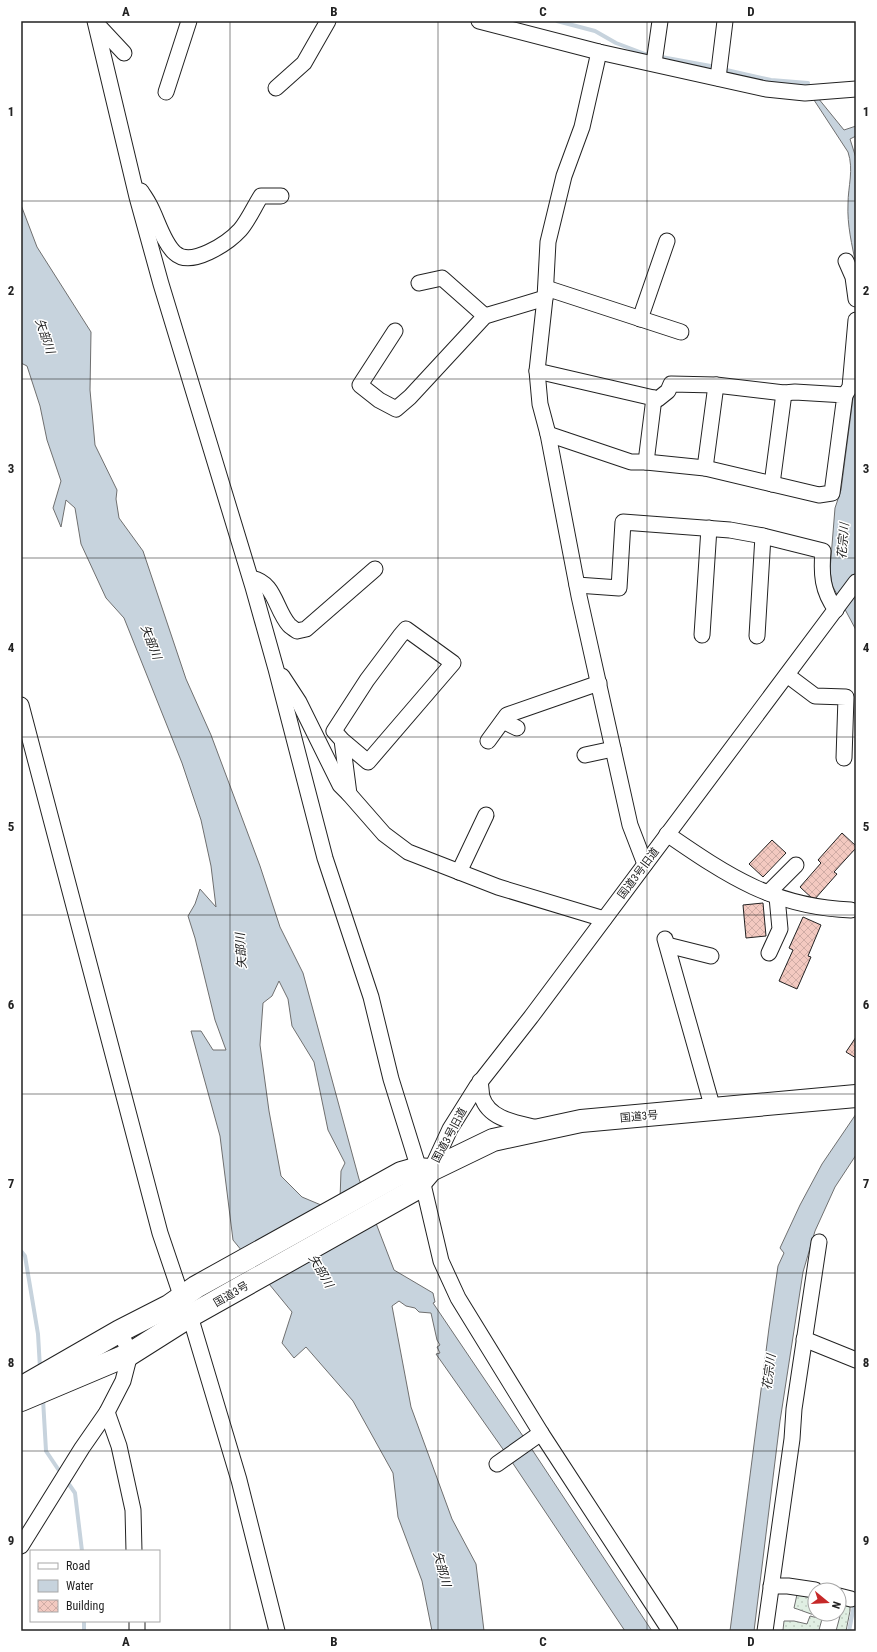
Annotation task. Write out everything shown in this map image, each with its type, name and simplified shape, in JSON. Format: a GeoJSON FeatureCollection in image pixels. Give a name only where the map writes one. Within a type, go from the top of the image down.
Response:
{"type":"FeatureCollection","features":[{"type":"Feature","properties":{"kind":"highway","name":"国道3号"},"geometry":{"type":"LineString","coordinates":[[21,1388],[130,1354],[193,1303],[417,1177],[493,1140],[581,1121],[853,1096]]}},
{"type":"Feature","properties":{"kind":"highway","name":"国道3号"},"geometry":{"type":"LineString","coordinates":[[21,1400],[63,1374],[120,1331],[169,1306],[193,1303]]}},
{"type":"Feature","properties":{"kind":"street"},"geometry":{"type":"LineString","coordinates":[[166,92],[189,21]]}},
{"type":"Feature","properties":{"kind":"street"},"geometry":{"type":"LineString","coordinates":[[276,88],[304,63],[328,21]]}},
{"type":"Feature","properties":{"kind":"street"},"geometry":{"type":"LineString","coordinates":[[479,21],[599,52],[766,89],[805,94],[853,89]]}},
{"type":"Feature","properties":{"kind":"street"},"geometry":{"type":"LineString","coordinates":[[654,63],[660,21]]}},
{"type":"Feature","properties":{"kind":"street"},"geometry":{"type":"LineString","coordinates":[[718,78],[725,21]]}},
{"type":"Feature","properties":{"kind":"street"},"geometry":{"type":"LineString","coordinates":[[96,22],[124,53]]}},
{"type":"Feature","properties":{"kind":"street"},"geometry":{"type":"LineString","coordinates":[[96,22],[134,181],[161,284],[251,578],[325,858],[371,997],[417,1177],[442,1264],[458,1298],[541,1433],[670,1631]]}},
{"type":"Feature","properties":{"kind":"street"},"geometry":{"type":"LineString","coordinates":[[599,52],[582,127],[564,176],[548,242],[546,293],[537,371],[540,404],[548,434],[577,585],[598,683],[630,825],[645,864]]}},
{"type":"Feature","properties":{"kind":"street"},"geometry":{"type":"LineString","coordinates":[[134,181],[149,204],[175,254],[186,258],[198,256],[221,246],[236,234],[261,196],[281,196]]}},
{"type":"Feature","properties":{"kind":"street"},"geometry":{"type":"LineString","coordinates":[[640,319],[666,241]]}},
{"type":"Feature","properties":{"kind":"street"},"geometry":{"type":"LineString","coordinates":[[846,261],[853,277],[856,299]]}},
{"type":"Feature","properties":{"kind":"street"},"geometry":{"type":"LineString","coordinates":[[419,283],[442,278],[485,316]]}},
{"type":"Feature","properties":{"kind":"street"},"geometry":{"type":"LineString","coordinates":[[396,331],[360,385],[379,400],[392,413],[410,397],[485,316],[546,293],[640,319],[680,332]]}},
{"type":"Feature","properties":{"kind":"street"},"geometry":{"type":"LineString","coordinates":[[548,434],[630,462],[646,462],[705,468],[819,495],[832,493],[845,395],[850,387],[856,320]]}},
{"type":"Feature","properties":{"kind":"street"},"geometry":{"type":"LineString","coordinates":[[537,371],[658,399],[668,392],[671,384],[716,385],[784,393],[796,392],[845,395]]}},
{"type":"Feature","properties":{"kind":"street"},"geometry":{"type":"LineString","coordinates":[[705,468],[716,385]]}},
{"type":"Feature","properties":{"kind":"street"},"geometry":{"type":"LineString","coordinates":[[772,484],[784,393]]}},
{"type":"Feature","properties":{"kind":"street"},"geometry":{"type":"LineString","coordinates":[[646,462],[654,398]]}},
{"type":"Feature","properties":{"kind":"street"},"geometry":{"type":"LineString","coordinates":[[577,585],[619,588],[623,522],[709,528],[763,536],[823,551],[822,572],[827,598],[837,608]]}},
{"type":"Feature","properties":{"kind":"street"},"geometry":{"type":"LineString","coordinates":[[702,635],[709,528]]}},
{"type":"Feature","properties":{"kind":"street"},"geometry":{"type":"LineString","coordinates":[[757,636],[763,536]]}},
{"type":"Feature","properties":{"kind":"street"},"geometry":{"type":"LineString","coordinates":[[251,578],[258,579],[266,585],[289,625],[297,630],[306,629],[375,569]]}},
{"type":"Feature","properties":{"kind":"street","name":"国道3号旧道"},"geometry":{"type":"LineString","coordinates":[[417,1177],[480,1081],[531,1017],[856,582]]}},
{"type":"Feature","properties":{"kind":"street"},"geometry":{"type":"LineString","coordinates":[[342,740],[368,762],[453,663],[406,629],[366,680],[334,731],[342,740],[349,794]]}},
{"type":"Feature","properties":{"kind":"street"},"geometry":{"type":"LineString","coordinates":[[276,669],[299,702],[340,785],[384,834],[408,852],[459,872],[498,887],[604,919]]}},
{"type":"Feature","properties":{"kind":"street"},"geometry":{"type":"LineString","coordinates":[[787,675],[815,696],[846,697],[850,727],[844,758]]}},
{"type":"Feature","properties":{"kind":"street"},"geometry":{"type":"LineString","coordinates":[[488,741],[507,716],[598,683]]}},
{"type":"Feature","properties":{"kind":"street"},"geometry":{"type":"LineString","coordinates":[[21,705],[160,1233],[193,1303],[277,1631]]}},
{"type":"Feature","properties":{"kind":"street"},"geometry":{"type":"LineString","coordinates":[[503,721],[517,728]]}},
{"type":"Feature","properties":{"kind":"street"},"geometry":{"type":"LineString","coordinates":[[585,755],[613,749]]}},
{"type":"Feature","properties":{"kind":"street"},"geometry":{"type":"LineString","coordinates":[[459,872],[486,815]]}},
{"type":"Feature","properties":{"kind":"street"},"geometry":{"type":"LineString","coordinates":[[667,834],[717,868],[752,887],[785,900],[832,909],[851,910]]}},
{"type":"Feature","properties":{"kind":"street"},"geometry":{"type":"LineString","coordinates":[[769,952],[780,929],[773,895],[796,865]]}},
{"type":"Feature","properties":{"kind":"street"},"geometry":{"type":"LineString","coordinates":[[711,956],[666,942],[713,1109]]}},
{"type":"Feature","properties":{"kind":"street"},"geometry":{"type":"LineString","coordinates":[[480,1081],[482,1097],[488,1108],[495,1115],[511,1122],[543,1130]]}},
{"type":"Feature","properties":{"kind":"street"},"geometry":{"type":"LineString","coordinates":[[765,1631],[792,1440],[794,1409],[819,1242]]}},
{"type":"Feature","properties":{"kind":"street"},"geometry":{"type":"LineString","coordinates":[[21,1546],[82,1448],[107,1412],[123,1381],[130,1354],[120,1331]]}},
{"type":"Feature","properties":{"kind":"street"},"geometry":{"type":"LineString","coordinates":[[804,1339],[856,1360]]}},
{"type":"Feature","properties":{"kind":"street"},"geometry":{"type":"LineString","coordinates":[[107,1412],[119,1446],[132,1510],[134,1550]]}},
{"type":"Feature","properties":{"kind":"street"},"geometry":{"type":"LineString","coordinates":[[498,1464],[541,1433]]}},
{"type":"Feature","properties":{"kind":"street"},"geometry":{"type":"LineString","coordinates":[[771,1586],[788,1586],[807,1589]]}},
{"type":"Feature","properties":{"kind":"green space"},"geometry":{"type":"Polygon","coordinates":[[[798,1590],[807,1592],[807,1613],[794,1608],[798,1590]]]}},
{"type":"Feature","properties":{"kind":"green space"},"geometry":{"type":"Polygon","coordinates":[[[847,1602],[850,1603],[846,1631],[836,1631],[838,1622],[847,1622],[847,1602]]]}},
{"type":"Feature","properties":{"kind":"green space"},"geometry":{"type":"Polygon","coordinates":[[[784,1621],[794,1621],[807,1624],[808,1622],[821,1622],[819,1630],[826,1631],[777,1631],[783,1630],[784,1621]]]}},
{"type":"Feature","properties":{"kind":"water"},"geometry":{"type":"Polygon","coordinates":[[[818,98],[844,130],[856,126],[856,136],[850,139],[856,158],[856,265],[848,220],[848,197],[851,172],[850,159],[848,152],[814,100],[818,98]]]}},
{"type":"Feature","properties":{"kind":"water","name":"矢部川"},"geometry":{"type":"Polygon","coordinates":[[[21,205],[37,247],[91,332],[90,390],[95,445],[117,490],[116,499],[119,518],[143,551],[186,679],[211,735],[260,866],[280,927],[303,973],[359,1179],[394,1270],[433,1293],[435,1302],[433,1303],[652,1631],[625,1631],[512,1462],[436,1354],[440,1353],[437,1347],[440,1345],[437,1340],[431,1313],[419,1312],[415,1308],[406,1306],[399,1301],[392,1306],[411,1407],[452,1519],[476,1564],[484,1631],[432,1631],[422,1581],[398,1517],[393,1473],[353,1401],[306,1347],[294,1358],[282,1343],[292,1312],[233,1240],[220,1136],[191,1031],[201,1031],[213,1050],[226,1050],[215,1020],[195,938],[188,916],[195,904],[200,889],[216,907],[211,866],[201,820],[182,763],[124,618],[106,598],[81,544],[75,508],[66,500],[61,527],[53,508],[61,481],[47,440],[40,406],[27,366],[21,363],[21,205]],[[279,981],[272,996],[263,1003],[260,1045],[269,1111],[281,1176],[302,1197],[321,1205],[340,1199],[341,1171],[345,1163],[328,1130],[314,1062],[292,1026],[288,999],[279,981]]]}},
{"type":"Feature","properties":{"kind":"water","name":"花宗川"},"geometry":{"type":"Polygon","coordinates":[[[856,375],[856,630],[832,585],[830,570],[835,508],[841,490],[856,375]]]}},
{"type":"Feature","properties":{"kind":"water","name":"花宗川"},"geometry":{"type":"Polygon","coordinates":[[[856,1114],[856,1155],[835,1187],[815,1231],[803,1272],[780,1421],[754,1631],[730,1631],[769,1328],[778,1266],[784,1253],[780,1248],[800,1205],[822,1164],[856,1114]]]}},
{"type":"Feature","properties":{"kind":"building"},"geometry":{"type":"Polygon","coordinates":[[[842,833],[856,846],[856,848],[834,872],[837,874],[814,900],[800,887],[821,863],[818,860],[842,833]]]}},
{"type":"Feature","properties":{"kind":"building"},"geometry":{"type":"Polygon","coordinates":[[[772,840],[786,853],[763,877],[749,864],[772,840]]]}},
{"type":"Feature","properties":{"kind":"building"},"geometry":{"type":"Polygon","coordinates":[[[763,903],[766,936],[746,938],[743,905],[763,903]]]}},
{"type":"Feature","properties":{"kind":"building"},"geometry":{"type":"Polygon","coordinates":[[[803,917],[821,925],[808,956],[811,957],[797,989],[779,981],[793,950],[789,948],[803,917]]]}},
{"type":"Feature","properties":{"kind":"building"},"geometry":{"type":"Polygon","coordinates":[[[856,1037],[856,1058],[846,1052],[856,1037]]]}},
{"type":"Feature","properties":{"kind":"waterway"},"geometry":{"type":"LineString","coordinates":[[557,21],[595,31],[616,43],[645,54],[716,67]]}},
{"type":"Feature","properties":{"kind":"waterway"},"geometry":{"type":"LineString","coordinates":[[722,69],[771,80],[808,83]]}},
{"type":"Feature","properties":{"kind":"waterway"},"geometry":{"type":"LineString","coordinates":[[21,1251],[25,1256],[38,1334],[40,1368]]}},
{"type":"Feature","properties":{"kind":"waterway"},"geometry":{"type":"LineString","coordinates":[[43,1399],[46,1451],[62,1475]]}},
{"type":"Feature","properties":{"kind":"waterway"},"geometry":{"type":"LineString","coordinates":[[66,1480],[75,1493],[82,1550]]}},
{"type":"Feature","properties":{"kind":"waterway"},"geometry":{"type":"LineString","coordinates":[[849,1631],[855,1600]]}},
{"type":"Feature","properties":{"kind":"waterway"},"geometry":{"type":"LineString","coordinates":[[84,1622],[84,1631]]}}]}
